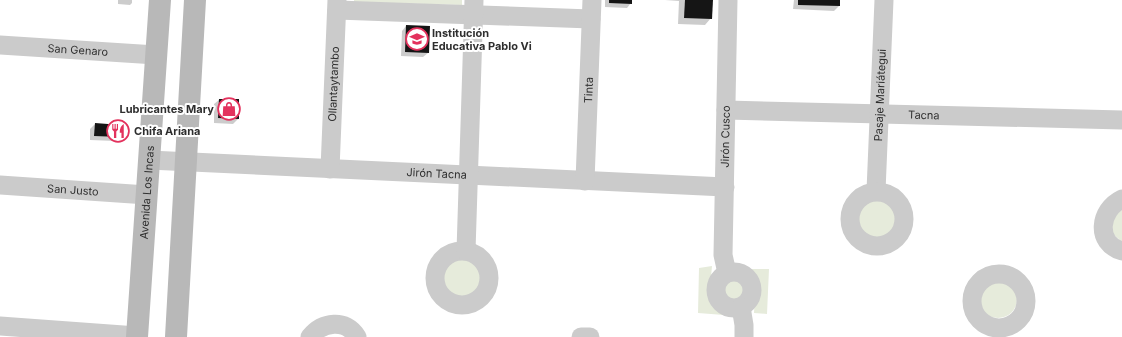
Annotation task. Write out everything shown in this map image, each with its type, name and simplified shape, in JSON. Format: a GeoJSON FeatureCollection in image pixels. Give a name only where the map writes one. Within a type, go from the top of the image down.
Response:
{"type":"FeatureCollection","features":[{"type":"Feature","properties":{"kind":"main road","name":"Avenida Los Incas"},"geometry":{"type":"LineString","coordinates":[[137,337],[160,0]]}},
{"type":"Feature","properties":{"kind":"main road"},"geometry":{"type":"LineString","coordinates":[[176,337],[195,0]]}},
{"type":"Feature","properties":{"kind":"street","name":"Tinta"},"geometry":{"type":"LineString","coordinates":[[585,181],[592,0]]}},
{"type":"Feature","properties":{"kind":"street","name":"Jirón Cusco"},"geometry":{"type":"LineString","coordinates":[[727,273],[722,255],[725,187],[728,0]]}},
{"type":"Feature","properties":{"kind":"street","name":"Pasaje Mariátegui"},"geometry":{"type":"LineString","coordinates":[[876,191],[884,0]]}},
{"type":"Feature","properties":{"kind":"street"},"geometry":{"type":"LineString","coordinates":[[337,5],[474,7],[591,19]]}},
{"type":"Feature","properties":{"kind":"street","name":"Ollantaytambo"},"geometry":{"type":"LineString","coordinates":[[330,169],[337,5]]}},
{"type":"Feature","properties":{"kind":"street"},"geometry":{"type":"LineString","coordinates":[[466,251],[474,7]]}},
{"type":"Feature","properties":{"kind":"street","name":"San Genaro"},"geometry":{"type":"LineString","coordinates":[[0,46],[156,55]]}},
{"type":"Feature","properties":{"kind":"street","name":"Tacna"},"geometry":{"type":"LineString","coordinates":[[726,110],[1122,120]]}},
{"type":"Feature","properties":{"kind":"street","name":"Jirón Tacna"},"geometry":{"type":"LineString","coordinates":[[149,160],[725,187]]}},
{"type":"Feature","properties":{"kind":"street","name":"San Justo"},"geometry":{"type":"LineString","coordinates":[[0,185],[147,195]]}},
{"type":"Feature","properties":{"kind":"street"},"geometry":{"type":"LineString","coordinates":[[1122,199],[1113,203],[1107,210],[1103,229],[1106,238],[1111,245],[1122,251]]}},
{"type":"Feature","properties":{"kind":"street"},"geometry":{"type":"LineString","coordinates":[[727,273],[739,273],[749,280],[752,286],[750,298],[742,307],[730,308],[721,302],[718,297],[716,286],[722,276],[727,273]]}},
{"type":"Feature","properties":{"kind":"street"},"geometry":{"type":"LineString","coordinates":[[742,307],[744,337]]}},
{"type":"Feature","properties":{"kind":"street"},"geometry":{"type":"LineString","coordinates":[[310,337],[322,326],[331,324],[340,324],[348,328],[357,337]]}},
{"type":"Feature","properties":{"kind":"street"},"geometry":{"type":"LineString","coordinates":[[0,326],[137,337]]}},
{"type":"Feature","properties":{"kind":"street"},"geometry":{"type":"LineString","coordinates":[[581,337],[590,337]]}},
{"type":"Feature","properties":{"kind":"green space"},"geometry":{"type":"Polygon","coordinates":[[[354,0],[462,0],[462,5],[354,2],[354,0]]]}},
{"type":"Feature","properties":{"kind":"green space"},"geometry":{"type":"Polygon","coordinates":[[[877,196],[890,200],[896,206],[900,219],[896,232],[890,238],[877,242],[864,238],[858,232],[854,219],[858,206],[864,200],[877,196]]]}},
{"type":"Feature","properties":{"kind":"green space"},"geometry":{"type":"Polygon","coordinates":[[[1122,205],[1122,242],[1112,233],[1110,219],[1122,205]]]}},
{"type":"Feature","properties":{"kind":"green space"},"geometry":{"type":"Polygon","coordinates":[[[465,259],[472,262],[478,268],[481,279],[480,287],[472,296],[465,299],[457,299],[450,296],[442,287],[441,275],[444,268],[453,260],[465,259]]]}},
{"type":"Feature","properties":{"kind":"green space"},"geometry":{"type":"Polygon","coordinates":[[[712,266],[712,294],[715,302],[722,309],[724,315],[698,313],[699,268],[712,266]]]}},
{"type":"Feature","properties":{"kind":"green space"},"geometry":{"type":"Polygon","coordinates":[[[743,269],[769,269],[767,314],[754,313],[755,294],[753,284],[748,274],[743,269]]]}},
{"type":"Feature","properties":{"kind":"green space"},"geometry":{"type":"Polygon","coordinates":[[[733,277],[742,281],[746,290],[742,299],[733,303],[724,299],[720,290],[724,281],[733,277]]]}},
{"type":"Feature","properties":{"kind":"green space"},"geometry":{"type":"Polygon","coordinates":[[[994,280],[1002,280],[1012,285],[1016,292],[1016,306],[1012,313],[1002,318],[994,318],[984,313],[982,310],[979,303],[979,295],[984,285],[987,283],[994,280]]]}},
{"type":"Feature","properties":{"kind":"building"},"geometry":{"type":"Polygon","coordinates":[[[609,0],[632,0],[632,4],[609,3],[609,0]]]}},
{"type":"Feature","properties":{"kind":"building"},"geometry":{"type":"Polygon","coordinates":[[[685,0],[713,0],[712,19],[684,18],[685,0]]]}},
{"type":"Feature","properties":{"kind":"building"},"geometry":{"type":"Polygon","coordinates":[[[798,0],[840,0],[840,6],[798,5],[798,0]]]}},
{"type":"Feature","properties":{"kind":"building","name":"Institución Educativa Pablo Vi"},"geometry":{"type":"Polygon","coordinates":[[[406,25],[430,26],[429,53],[405,52],[406,25]]]}},
{"type":"Feature","properties":{"kind":"building"},"geometry":{"type":"Polygon","coordinates":[[[219,99],[239,99],[239,119],[218,118],[219,99]]]}},
{"type":"Feature","properties":{"kind":"building"},"geometry":{"type":"Polygon","coordinates":[[[95,123],[121,125],[121,137],[94,136],[95,123]]]}},
{"type":"Feature","properties":{"kind":"place","name":"Institución Educativa Pablo Vi"},"geometry":{"type":"Point","coordinates":[417,39]}},
{"type":"Feature","properties":{"kind":"place","name":"Lubricantes Mary"},"geometry":{"type":"Point","coordinates":[229,109]}},
{"type":"Feature","properties":{"kind":"place","name":"Chifa Ariana"},"geometry":{"type":"Point","coordinates":[118,131]}}]}
